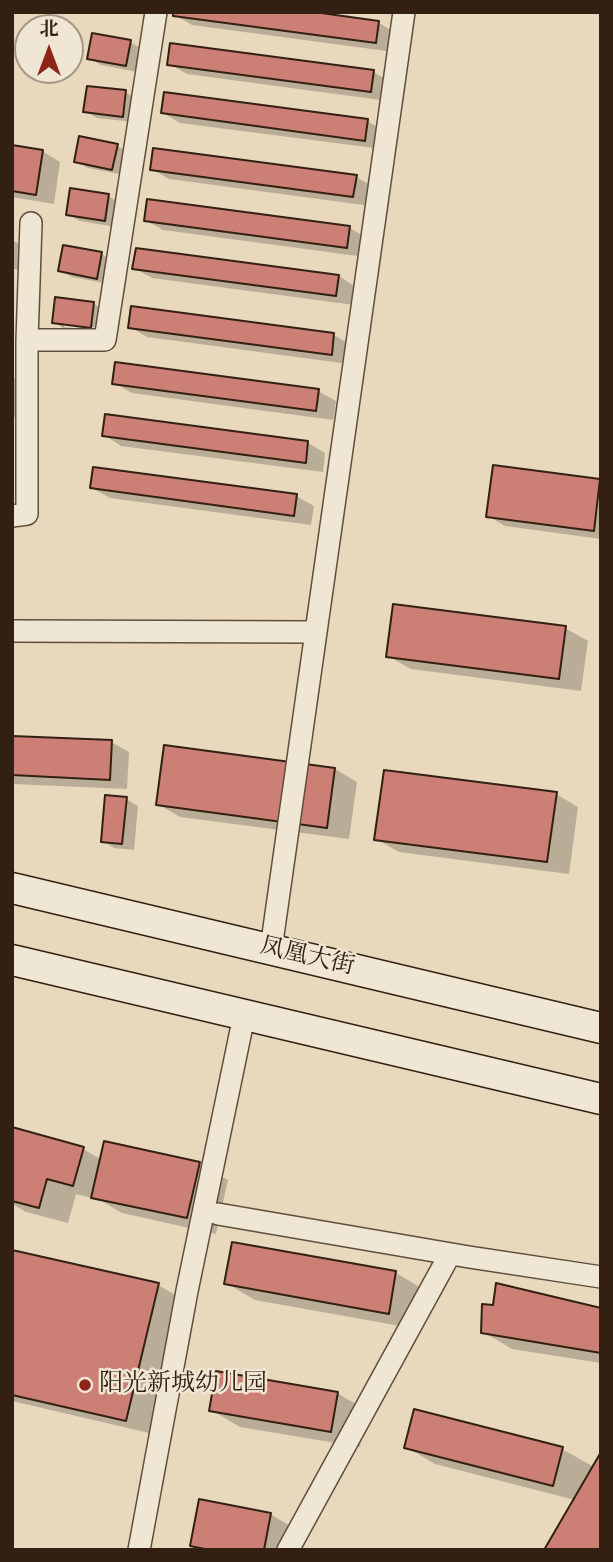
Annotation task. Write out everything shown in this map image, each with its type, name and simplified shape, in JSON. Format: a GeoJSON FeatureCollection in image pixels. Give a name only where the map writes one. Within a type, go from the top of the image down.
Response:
{"type":"FeatureCollection","features":[{"type":"Feature","properties":{"kind":"main road","name":"凤凰大街"},"geometry":{"type":"LineString","coordinates":[[12,888],[601,1028]]}},
{"type":"Feature","properties":{"kind":"main road"},"geometry":{"type":"LineString","coordinates":[[12,960],[601,1099]]}},
{"type":"Feature","properties":{"kind":"street"},"geometry":{"type":"LineString","coordinates":[[27,340],[105,340],[156,12]]}},
{"type":"Feature","properties":{"kind":"street"},"geometry":{"type":"LineString","coordinates":[[271,949],[404,12]]}},
{"type":"Feature","properties":{"kind":"street"},"geometry":{"type":"LineString","coordinates":[[12,516],[27,514],[27,340],[31,223]]}},
{"type":"Feature","properties":{"kind":"street"},"geometry":{"type":"LineString","coordinates":[[12,631],[316,632]]}},
{"type":"Feature","properties":{"kind":"street"},"geometry":{"type":"LineString","coordinates":[[139,1550],[187,1291],[244,1016]]}},
{"type":"Feature","properties":{"kind":"street"},"geometry":{"type":"LineString","coordinates":[[218,1214],[601,1277]]}},
{"type":"Feature","properties":{"kind":"street"},"geometry":{"type":"LineString","coordinates":[[288,1550],[450,1254]]}},
{"type":"Feature","properties":{"kind":"building"},"geometry":{"type":"Polygon","coordinates":[[[173,12],[314,12],[379,21],[376,43],[173,16],[173,12]]]}},
{"type":"Feature","properties":{"kind":"building"},"geometry":{"type":"Polygon","coordinates":[[[92,33],[131,40],[126,66],[87,59],[92,33]]]}},
{"type":"Feature","properties":{"kind":"building"},"geometry":{"type":"Polygon","coordinates":[[[170,43],[374,70],[371,92],[167,65],[170,43]]]}},
{"type":"Feature","properties":{"kind":"building"},"geometry":{"type":"Polygon","coordinates":[[[87,86],[126,90],[123,117],[83,112],[87,86]]]}},
{"type":"Feature","properties":{"kind":"building"},"geometry":{"type":"Polygon","coordinates":[[[164,92],[368,119],[365,141],[161,113],[164,92]]]}},
{"type":"Feature","properties":{"kind":"building"},"geometry":{"type":"Polygon","coordinates":[[[79,136],[118,144],[112,170],[74,162],[79,136]]]}},
{"type":"Feature","properties":{"kind":"building"},"geometry":{"type":"Polygon","coordinates":[[[12,145],[43,150],[36,195],[12,191],[12,145]]]}},
{"type":"Feature","properties":{"kind":"building"},"geometry":{"type":"Polygon","coordinates":[[[153,148],[357,175],[353,197],[150,170],[153,148]]]}},
{"type":"Feature","properties":{"kind":"building"},"geometry":{"type":"Polygon","coordinates":[[[70,188],[109,194],[105,221],[66,215],[70,188]]]}},
{"type":"Feature","properties":{"kind":"building"},"geometry":{"type":"Polygon","coordinates":[[[147,199],[350,226],[347,248],[144,221],[147,199]]]}},
{"type":"Feature","properties":{"kind":"building"},"geometry":{"type":"Polygon","coordinates":[[[63,245],[102,252],[97,279],[58,271],[63,245]]]}},
{"type":"Feature","properties":{"kind":"building"},"geometry":{"type":"Polygon","coordinates":[[[136,248],[339,275],[336,296],[132,269],[136,248]]]}},
{"type":"Feature","properties":{"kind":"building"},"geometry":{"type":"Polygon","coordinates":[[[55,297],[94,302],[91,328],[52,323],[55,297]]]}},
{"type":"Feature","properties":{"kind":"building"},"geometry":{"type":"Polygon","coordinates":[[[131,306],[334,333],[332,355],[128,328],[131,306]]]}},
{"type":"Feature","properties":{"kind":"building"},"geometry":{"type":"Polygon","coordinates":[[[115,362],[319,389],[316,411],[112,384],[115,362]]]}},
{"type":"Feature","properties":{"kind":"building"},"geometry":{"type":"Polygon","coordinates":[[[105,414],[308,441],[306,463],[102,436],[105,414]]]}},
{"type":"Feature","properties":{"kind":"building"},"geometry":{"type":"Polygon","coordinates":[[[493,465],[600,479],[594,531],[486,517],[493,465]]]}},
{"type":"Feature","properties":{"kind":"building"},"geometry":{"type":"Polygon","coordinates":[[[93,467],[297,494],[294,516],[90,488],[93,467]]]}},
{"type":"Feature","properties":{"kind":"building"},"geometry":{"type":"Polygon","coordinates":[[[393,604],[566,626],[559,679],[386,657],[393,604]]]}},
{"type":"Feature","properties":{"kind":"building"},"geometry":{"type":"Polygon","coordinates":[[[12,736],[112,740],[110,780],[12,775],[12,736]]]}},
{"type":"Feature","properties":{"kind":"building"},"geometry":{"type":"Polygon","coordinates":[[[164,745],[335,768],[327,828],[156,805],[164,745]]]}},
{"type":"Feature","properties":{"kind":"building"},"geometry":{"type":"Polygon","coordinates":[[[384,770],[557,792],[547,862],[374,840],[384,770]]]}},
{"type":"Feature","properties":{"kind":"building"},"geometry":{"type":"Polygon","coordinates":[[[105,795],[127,797],[122,844],[101,842],[105,795]]]}},
{"type":"Feature","properties":{"kind":"building"},"geometry":{"type":"Polygon","coordinates":[[[12,1127],[84,1147],[73,1186],[47,1179],[39,1208],[12,1201],[12,1127]]]}},
{"type":"Feature","properties":{"kind":"building"},"geometry":{"type":"Polygon","coordinates":[[[104,1141],[200,1162],[187,1218],[91,1198],[104,1141]]]}},
{"type":"Feature","properties":{"kind":"building"},"geometry":{"type":"Polygon","coordinates":[[[232,1242],[396,1271],[389,1314],[224,1284],[232,1242]]]}},
{"type":"Feature","properties":{"kind":"building"},"geometry":{"type":"Polygon","coordinates":[[[12,1250],[159,1283],[126,1421],[12,1395],[12,1250]]]}},
{"type":"Feature","properties":{"kind":"building"},"geometry":{"type":"Polygon","coordinates":[[[496,1283],[601,1308],[601,1353],[481,1333],[482,1304],[493,1305],[496,1283]]]}},
{"type":"Feature","properties":{"kind":"building"},"geometry":{"type":"Polygon","coordinates":[[[216,1371],[338,1392],[331,1432],[209,1411],[216,1371]]]}},
{"type":"Feature","properties":{"kind":"building"},"geometry":{"type":"Polygon","coordinates":[[[414,1409],[563,1447],[553,1486],[404,1448],[414,1409]]]}},
{"type":"Feature","properties":{"kind":"building"},"geometry":{"type":"Polygon","coordinates":[[[601,1452],[601,1550],[544,1550],[601,1452]]]}},
{"type":"Feature","properties":{"kind":"building"},"geometry":{"type":"Polygon","coordinates":[[[199,1499],[271,1513],[264,1550],[210,1550],[190,1546],[199,1499]]]}},
{"type":"Feature","properties":{"kind":"place","name":"阳光新城幼儿园"},"geometry":{"type":"Point","coordinates":[85,1385]}}]}
